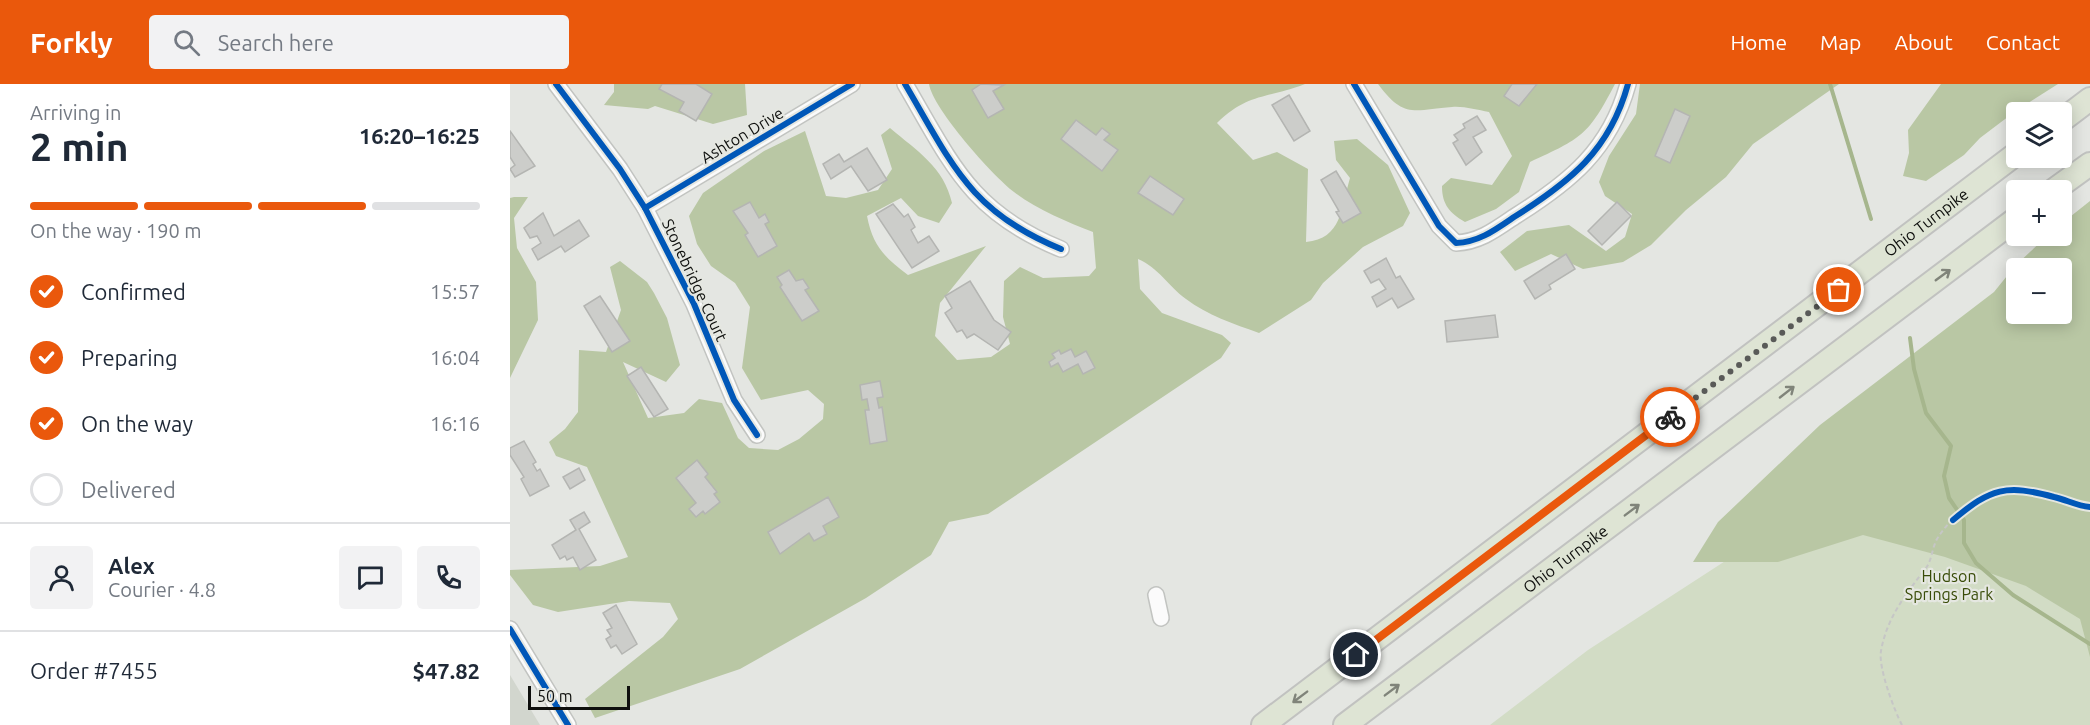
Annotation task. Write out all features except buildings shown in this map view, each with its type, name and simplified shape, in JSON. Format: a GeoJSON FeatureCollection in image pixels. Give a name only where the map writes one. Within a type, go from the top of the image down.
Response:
{"type":"FeatureCollection","features":[{"type":"Feature","properties":{"kind":"highway"},"geometry":{"type":"LineString","coordinates":[[2072,113],[2090,99]]}},
{"type":"Feature","properties":{"kind":"highway","name":"Ohio Turnpike"},"geometry":{"type":"LineString","coordinates":[[1263,725],[2006,162]]}},
{"type":"Feature","properties":{"kind":"highway"},"geometry":{"type":"LineString","coordinates":[[2068,180],[2090,164]]}},
{"type":"Feature","properties":{"kind":"highway","name":"Ohio Turnpike"},"geometry":{"type":"LineString","coordinates":[[1345,725],[2006,227]]}},
{"type":"Feature","properties":{"kind":"street","name":"Stonebridge Court"},"geometry":{"type":"LineString","coordinates":[[556,84],[620,169],[645,208],[694,304],[734,400],[757,435]]}},
{"type":"Feature","properties":{"kind":"street","name":"Ashton Drive"},"geometry":{"type":"LineString","coordinates":[[645,208],[852,84]]}},
{"type":"Feature","properties":{"kind":"street"},"geometry":{"type":"LineString","coordinates":[[905,84],[959,174],[973,192],[1001,218],[1061,249]]}},
{"type":"Feature","properties":{"kind":"street"},"geometry":{"type":"LineString","coordinates":[[1354,84],[1447,237],[1456,243],[1482,238],[1532,206],[1581,168],[1612,127],[1628,84]]}},
{"type":"Feature","properties":{"kind":"street"},"geometry":{"type":"LineString","coordinates":[[1156,595],[1161,618]]}},
{"type":"Feature","properties":{"kind":"street"},"geometry":{"type":"LineString","coordinates":[[510,629],[568,725]]}},
{"type":"Feature","properties":{"kind":"path"},"geometry":{"type":"LineString","coordinates":[[1902,725],[1896,715],[1881,653],[1894,609],[1928,566],[1937,539],[1953,520],[1979,500],[2006,489],[2054,497],[2090,507]]}},
{"type":"Feature","properties":{"kind":"shaded area"},"geometry":{"type":"Polygon","coordinates":[[[510,675],[540,725],[510,725],[510,675]]]}},
{"type":"Feature","properties":{"kind":"green space"},"geometry":{"type":"Polygon","coordinates":[[[614,84],[745,84],[747,115],[713,124],[655,106],[648,109],[604,105],[614,92],[614,84]]]}},
{"type":"Feature","properties":{"kind":"green space"},"geometry":{"type":"Polygon","coordinates":[[[929,84],[1305,84],[1249,101],[1228,113],[1217,123],[1253,160],[1277,152],[1308,169],[1306,242],[1318,240],[1327,235],[1342,211],[1350,178],[1336,160],[1334,141],[1357,139],[1388,165],[1410,213],[1403,226],[1363,247],[1323,283],[1311,300],[1259,333],[1221,319],[1194,305],[1152,267],[1138,259],[1140,289],[1162,313],[1222,335],[1231,343],[1221,358],[988,514],[949,522],[931,555],[866,598],[740,669],[595,718],[585,699],[663,637],[678,619],[670,603],[629,601],[558,612],[533,605],[510,575],[510,570],[600,566],[628,557],[587,467],[556,456],[549,442],[565,429],[578,412],[579,350],[606,352],[621,310],[610,267],[620,261],[647,282],[667,318],[680,365],[666,382],[623,362],[648,418],[684,413],[699,399],[722,403],[738,438],[749,448],[778,450],[799,439],[823,419],[824,404],[808,390],[761,400],[742,368],[750,307],[735,283],[711,266],[697,244],[689,216],[703,193],[764,151],[805,131],[826,196],[846,198],[878,190],[892,169],[881,135],[890,128],[928,161],[943,179],[952,203],[939,223],[918,216],[901,198],[867,216],[876,243],[892,262],[908,275],[986,246],[940,303],[935,336],[957,360],[991,357],[1010,344],[1003,317],[1004,281],[1020,267],[1043,278],[1089,276],[1096,268],[1093,232],[1042,209],[1004,184],[952,125],[933,95],[929,84]]]}},
{"type":"Feature","properties":{"kind":"green space"},"geometry":{"type":"Polygon","coordinates":[[[1378,84],[1615,84],[1598,115],[1582,134],[1530,162],[1519,192],[1496,209],[1465,222],[1448,208],[1443,198],[1442,186],[1451,178],[1492,185],[1512,156],[1489,112],[1457,107],[1410,110],[1395,103],[1378,84]]]}},
{"type":"Feature","properties":{"kind":"green space"},"geometry":{"type":"Polygon","coordinates":[[[1640,84],[1839,84],[1753,144],[1726,177],[1686,210],[1651,245],[1623,262],[1583,269],[1551,254],[1515,271],[1500,252],[1527,231],[1569,225],[1606,251],[1625,237],[1632,214],[1605,196],[1599,182],[1609,156],[1636,114],[1640,84]]]}},
{"type":"Feature","properties":{"kind":"green space"},"geometry":{"type":"Polygon","coordinates":[[[1941,84],[2058,84],[2030,102],[2006,102],[2006,118],[1980,138],[1964,155],[1926,181],[1903,176],[1909,153],[1908,130],[1941,84]]]}},
{"type":"Feature","properties":{"kind":"green space"},"geometry":{"type":"Polygon","coordinates":[[[528,197],[514,218],[517,248],[536,282],[538,320],[510,378],[510,198],[528,197]]]}},
{"type":"Feature","properties":{"kind":"green space"},"geometry":{"type":"Polygon","coordinates":[[[2090,201],[2090,657],[2080,619],[2026,586],[1945,557],[1863,535],[1778,562],[1693,562],[1718,522],[1820,425],[1994,292],[2006,277],[2006,324],[2072,324],[2072,258],[2024,258],[2036,246],[2072,246],[2072,215],[2090,201]]]}},
{"type":"Feature","properties":{"kind":"green space","name":"Hudson Springs Park"},"geometry":{"type":"Polygon","coordinates":[[[2090,247],[2090,725],[1490,725],[1588,650],[1807,508],[2006,323],[2072,324],[2072,260],[2090,247]]]}},
{"type":"Feature","properties":{"kind":"waterway"},"geometry":{"type":"LineString","coordinates":[[1830,84],[1871,219]]}},
{"type":"Feature","properties":{"kind":"waterway"},"geometry":{"type":"LineString","coordinates":[[1910,338],[1914,369],[1926,413],[1951,446],[1944,476],[1949,498],[1964,520],[1964,543],[1976,563],[2013,595],[2090,644]]}},
{"type":"Feature","properties":{"kind":"cycle path"},"geometry":{"type":"LineString","coordinates":[[556,84],[620,169],[645,208],[694,304],[734,400],[757,435]]}},
{"type":"Feature","properties":{"kind":"cycle path"},"geometry":{"type":"LineString","coordinates":[[645,208],[852,84]]}},
{"type":"Feature","properties":{"kind":"cycle path"},"geometry":{"type":"LineString","coordinates":[[905,84],[936,138],[966,183],[1005,219],[1030,235],[1061,249]]}},
{"type":"Feature","properties":{"kind":"cycle path"},"geometry":{"type":"LineString","coordinates":[[1354,84],[1439,226],[1456,243],[1479,238],[1493,231],[1570,177],[1599,146],[1620,107],[1628,84]]}},
{"type":"Feature","properties":{"kind":"cycle path"},"geometry":{"type":"LineString","coordinates":[[1953,520],[1989,495],[2011,490],[2037,493],[2090,507]]}},
{"type":"Feature","properties":{"kind":"cycle path"},"geometry":{"type":"LineString","coordinates":[[510,629],[568,725]]}},
{"type":"Feature","properties":{"kind":"way so far"},"geometry":{"type":"LineString","coordinates":[[1670,417],[1839,290]]}},
{"type":"Feature","properties":{"kind":"route"},"geometry":{"type":"LineString","coordinates":[[1356,655],[1670,417]]}}]}
